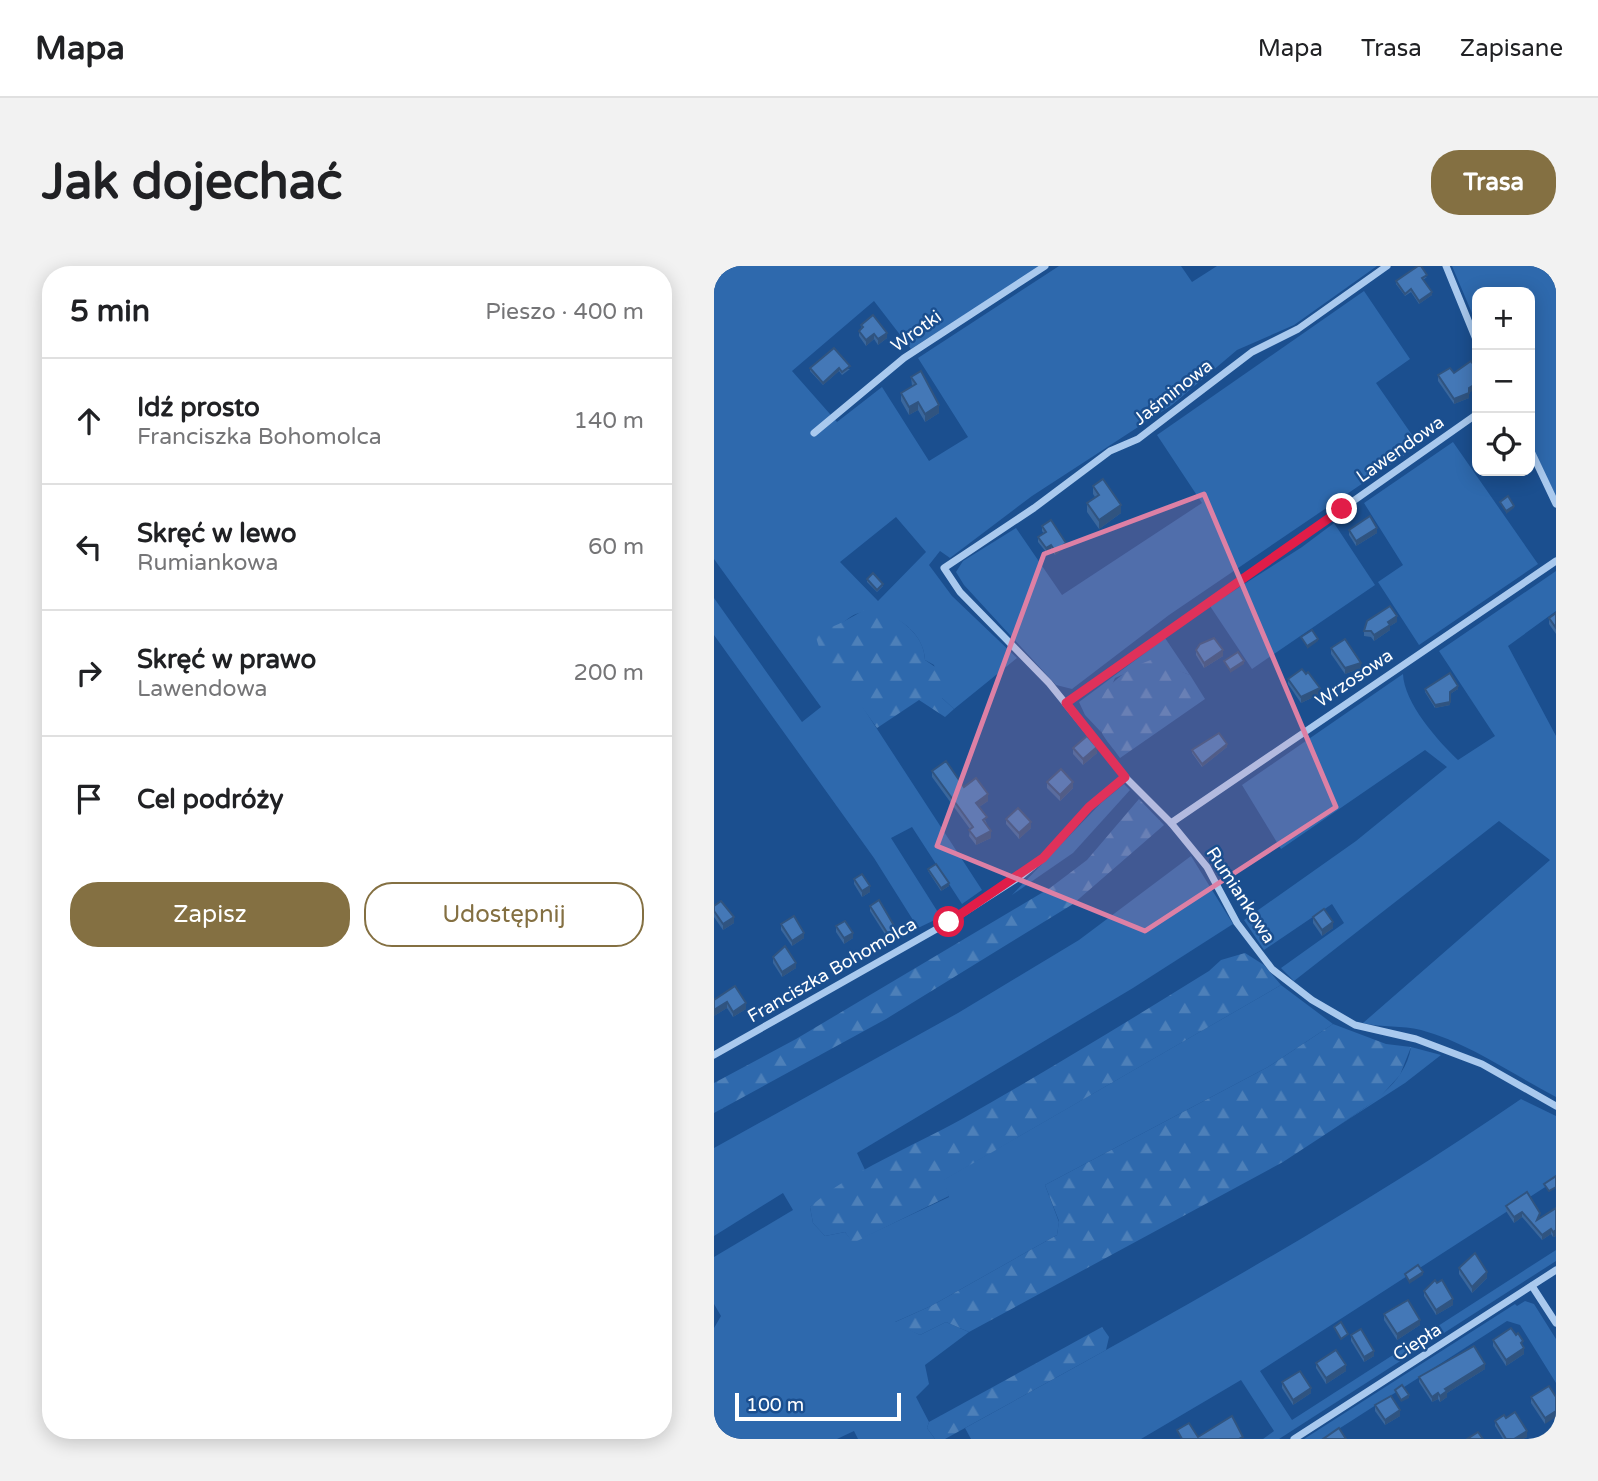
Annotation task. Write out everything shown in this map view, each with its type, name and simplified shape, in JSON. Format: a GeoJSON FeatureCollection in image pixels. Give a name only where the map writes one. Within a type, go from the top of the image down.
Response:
{"type":"FeatureCollection","features":[{"type":"Feature","properties":{"kind":"street","name":"Wrotki"},"geometry":{"type":"LineString","coordinates":[[814,433],[904,358],[1045,266]]}},
{"type":"Feature","properties":{"kind":"street","name":"Jaśminowa"},"geometry":{"type":"LineString","coordinates":[[944,568],[1034,508],[1110,451],[1138,439],[1252,352],[1298,329],[1387,266]]}},
{"type":"Feature","properties":{"kind":"street"},"geometry":{"type":"LineString","coordinates":[[1446,266],[1472,330]]}},
{"type":"Feature","properties":{"kind":"street","name":"Lawendowa"},"geometry":{"type":"LineString","coordinates":[[1066,703],[1472,418]]}},
{"type":"Feature","properties":{"kind":"street"},"geometry":{"type":"LineString","coordinates":[[1535,460],[1556,504]]}},
{"type":"Feature","properties":{"kind":"street","name":"Wrzosowa"},"geometry":{"type":"LineString","coordinates":[[1171,823],[1556,561]]}},
{"type":"Feature","properties":{"kind":"street","name":"Rumiankowa"},"geometry":{"type":"LineString","coordinates":[[944,568],[960,592],[1066,703],[1125,777],[1171,823],[1207,867],[1252,944],[1272,969],[1312,1000],[1354,1025],[1416,1039],[1482,1064],[1556,1105]]}},
{"type":"Feature","properties":{"kind":"street","name":"Franciszka Bohomolca"},"geometry":{"type":"LineString","coordinates":[[714,1055],[949,922],[1021,876],[1043,858],[1089,807],[1125,777]]}},
{"type":"Feature","properties":{"kind":"street","name":"Ciepła"},"geometry":{"type":"LineString","coordinates":[[1294,1439],[1556,1270]]}},
{"type":"Feature","properties":{"kind":"street"},"geometry":{"type":"LineString","coordinates":[[1532,1286],[1556,1323]]}},
{"type":"Feature","properties":{"kind":"street"},"geometry":{"type":"LineString","coordinates":[[1550,1439],[1556,1435]]}},
{"type":"Feature","properties":{"kind":"highlighted area"},"geometry":{"type":"Polygon","coordinates":[[[1204,494],[1336,807],[1145,931],[937,846],[1044,554],[1204,494]]]}},
{"type":"Feature","properties":{"kind":"green space"},"geometry":{"type":"Polygon","coordinates":[[[720,266],[1041,266],[911,349],[874,301],[792,371],[837,422],[882,387],[929,461],[968,437],[918,358],[1059,266],[1181,266],[1192,282],[1217,266],[1377,266],[1294,325],[1237,350],[1172,405],[1032,496],[950,558],[940,551],[929,565],[952,596],[1017,658],[954,709],[942,698],[934,665],[925,660],[923,649],[911,629],[891,616],[868,612],[854,615],[837,627],[851,689],[982,890],[962,904],[912,827],[891,838],[941,917],[918,928],[874,858],[714,635],[714,598],[802,722],[821,707],[714,559],[714,272],[720,266]],[[896,517],[840,562],[878,601],[926,552],[896,517]]]}},
{"type":"Feature","properties":{"kind":"green space"},"geometry":{"type":"Polygon","coordinates":[[[1452,266],[1556,266],[1556,496],[1535,453],[1535,287],[1472,287],[1472,313],[1452,266]]]}},
{"type":"Feature","properties":{"kind":"green space"},"geometry":{"type":"Polygon","coordinates":[[[1364,291],[1410,359],[1376,383],[1419,445],[1169,615],[1072,689],[1056,685],[964,585],[956,572],[963,561],[1016,528],[1062,595],[1202,503],[1157,435],[1364,291]]]}},
{"type":"Feature","properties":{"kind":"green space"},"geometry":{"type":"Polygon","coordinates":[[[1453,442],[1472,469],[1472,476],[1477,476],[1538,564],[1419,645],[1378,582],[1403,565],[1364,503],[1453,442]]]}},
{"type":"Feature","properties":{"kind":"green space"},"geometry":{"type":"Polygon","coordinates":[[[1334,523],[1375,585],[1252,669],[1210,606],[1302,547],[1334,523]]]}},
{"type":"Feature","properties":{"kind":"green space"},"geometry":{"type":"Polygon","coordinates":[[[1556,571],[1556,611],[1508,646],[1556,736],[1556,1097],[1473,1051],[1439,1036],[1414,1028],[1363,1023],[1550,860],[1499,821],[1294,981],[1281,968],[1344,923],[1332,904],[1264,950],[1244,920],[1356,841],[1447,767],[1425,750],[1281,849],[1242,785],[1403,674],[1409,697],[1416,709],[1441,743],[1458,760],[1495,736],[1439,651],[1556,571]]]}},
{"type":"Feature","properties":{"kind":"green space"},"geometry":{"type":"Polygon","coordinates":[[[874,606],[908,627],[920,641],[925,660],[941,671],[947,682],[942,698],[954,709],[945,717],[919,700],[877,728],[819,647],[814,631],[839,624],[874,606]]]}},
{"type":"Feature","properties":{"kind":"green space"},"geometry":{"type":"Polygon","coordinates":[[[1165,638],[1190,675],[1170,669],[1152,668],[1115,678],[1098,717],[1101,732],[1085,715],[1079,702],[1165,638]]]}},
{"type":"Feature","properties":{"kind":"green space"},"geometry":{"type":"Polygon","coordinates":[[[1160,657],[1164,665],[1190,675],[1205,699],[1120,758],[1101,731],[1097,717],[1099,705],[1104,693],[1124,674],[1160,657]]]}},
{"type":"Feature","properties":{"kind":"green space"},"geometry":{"type":"Polygon","coordinates":[[[1124,784],[1130,790],[1073,853],[1012,895],[1101,803],[1124,784]]]}},
{"type":"Feature","properties":{"kind":"green space"},"geometry":{"type":"Polygon","coordinates":[[[1139,799],[1164,825],[1073,904],[886,1019],[714,1113],[714,1083],[796,1039],[1050,888],[1087,860],[1139,799]]]}},
{"type":"Feature","properties":{"kind":"green space"},"geometry":{"type":"Polygon","coordinates":[[[1191,856],[1233,924],[1133,988],[857,1153],[865,1170],[810,1207],[813,1223],[825,1236],[845,1232],[853,1242],[949,1197],[943,1180],[1281,985],[1333,1024],[1268,1067],[1045,1185],[1059,1222],[1057,1235],[931,1306],[895,1322],[920,1335],[946,1322],[969,1332],[925,1365],[929,1384],[916,1397],[929,1422],[927,1428],[935,1439],[858,1439],[854,1431],[837,1439],[714,1439],[714,1328],[721,1316],[714,1304],[714,1257],[793,1210],[783,1193],[714,1236],[714,1148],[958,1013],[1079,940],[1191,856]]]}},
{"type":"Feature","properties":{"kind":"green space"},"geometry":{"type":"Polygon","coordinates":[[[1245,953],[1264,965],[1281,985],[944,1180],[949,1196],[853,1243],[845,1232],[825,1236],[813,1223],[810,1207],[844,1182],[1024,1083],[1209,971],[1221,960],[1245,953]]]}},
{"type":"Feature","properties":{"kind":"green space"},"geometry":{"type":"Polygon","coordinates":[[[1333,1024],[1386,1044],[1411,1047],[1400,1075],[1379,1098],[1338,1126],[1283,1162],[969,1332],[946,1322],[920,1335],[893,1323],[931,1306],[1057,1235],[1059,1221],[1045,1185],[1268,1067],[1333,1024]]]}},
{"type":"Feature","properties":{"kind":"green space"},"geometry":{"type":"Polygon","coordinates":[[[1411,1047],[1441,1055],[1405,1083],[1338,1126],[1393,1083],[1401,1073],[1411,1047]]]}},
{"type":"Feature","properties":{"kind":"green space"},"geometry":{"type":"Polygon","coordinates":[[[1521,1099],[1556,1116],[1556,1180],[1260,1371],[1292,1420],[1556,1250],[1556,1261],[1279,1439],[1263,1439],[1274,1431],[1241,1380],[1141,1439],[971,1439],[965,1428],[1317,1229],[1521,1099]]]}},
{"type":"Feature","properties":{"kind":"green space"},"geometry":{"type":"Polygon","coordinates":[[[1525,1301],[1534,1304],[1556,1339],[1556,1383],[1520,1325],[1507,1321],[1323,1439],[1304,1439],[1515,1304],[1517,1306],[1525,1301]]]}},
{"type":"Feature","properties":{"kind":"green space"},"geometry":{"type":"Polygon","coordinates":[[[1102,1327],[1109,1337],[1106,1350],[945,1439],[935,1439],[927,1428],[929,1422],[1102,1327]]]}},
{"type":"Feature","properties":{"kind":"building"},"geometry":{"type":"Polygon","coordinates":[[[1421,266],[1427,275],[1422,278],[1432,292],[1419,301],[1411,289],[1405,294],[1396,281],[1421,266]]]}},
{"type":"Feature","properties":{"kind":"building"},"geometry":{"type":"Polygon","coordinates":[[[873,315],[887,333],[878,339],[874,334],[866,340],[859,331],[863,327],[861,325],[873,315]]]}},
{"type":"Feature","properties":{"kind":"building"},"geometry":{"type":"Polygon","coordinates":[[[834,348],[850,366],[842,372],[839,368],[823,383],[810,368],[834,348]]]}},
{"type":"Feature","properties":{"kind":"building"},"geometry":{"type":"Polygon","coordinates":[[[1472,362],[1472,386],[1469,393],[1454,399],[1438,375],[1450,368],[1454,373],[1472,362]]]}},
{"type":"Feature","properties":{"kind":"building"},"geometry":{"type":"Polygon","coordinates":[[[921,371],[939,405],[925,414],[918,402],[909,407],[901,393],[916,384],[911,377],[921,371]]]}},
{"type":"Feature","properties":{"kind":"building"},"geometry":{"type":"Polygon","coordinates":[[[1103,479],[1121,505],[1099,520],[1087,503],[1099,495],[1093,486],[1103,479]]]}},
{"type":"Feature","properties":{"kind":"building"},"geometry":{"type":"Polygon","coordinates":[[[1508,496],[1514,506],[1506,511],[1500,502],[1508,496]]]}},
{"type":"Feature","properties":{"kind":"building"},"geometry":{"type":"Polygon","coordinates":[[[1370,516],[1377,528],[1356,541],[1349,530],[1370,516]]]}},
{"type":"Feature","properties":{"kind":"building"},"geometry":{"type":"Polygon","coordinates":[[[1051,520],[1066,543],[1055,551],[1051,545],[1046,548],[1038,537],[1046,532],[1042,526],[1051,520]]]}},
{"type":"Feature","properties":{"kind":"building"},"geometry":{"type":"Polygon","coordinates":[[[873,573],[883,584],[877,590],[867,579],[873,573]]]}},
{"type":"Feature","properties":{"kind":"building"},"geometry":{"type":"Polygon","coordinates":[[[1390,606],[1397,616],[1388,622],[1390,625],[1374,635],[1371,631],[1364,631],[1367,621],[1390,606]]]}},
{"type":"Feature","properties":{"kind":"building"},"geometry":{"type":"Polygon","coordinates":[[[1556,613],[1556,628],[1549,618],[1556,613]]]}},
{"type":"Feature","properties":{"kind":"building"},"geometry":{"type":"Polygon","coordinates":[[[1312,630],[1318,639],[1307,646],[1301,637],[1312,630]]]}},
{"type":"Feature","properties":{"kind":"building"},"geometry":{"type":"Polygon","coordinates":[[[1214,638],[1223,650],[1204,663],[1196,650],[1200,644],[1214,638]]]}},
{"type":"Feature","properties":{"kind":"building"},"geometry":{"type":"Polygon","coordinates":[[[1345,639],[1361,663],[1345,668],[1331,648],[1345,639]]]}},
{"type":"Feature","properties":{"kind":"building"},"geometry":{"type":"Polygon","coordinates":[[[1238,652],[1244,661],[1230,670],[1224,661],[1238,652]]]}},
{"type":"Feature","properties":{"kind":"building"},"geometry":{"type":"Polygon","coordinates":[[[1302,669],[1306,674],[1308,672],[1320,688],[1301,697],[1288,679],[1302,669]]]}},
{"type":"Feature","properties":{"kind":"building"},"geometry":{"type":"Polygon","coordinates":[[[1450,673],[1458,686],[1450,692],[1450,702],[1435,705],[1425,689],[1450,673]]]}},
{"type":"Feature","properties":{"kind":"building"},"geometry":{"type":"Polygon","coordinates":[[[1219,733],[1227,744],[1202,764],[1192,750],[1219,733]]]}},
{"type":"Feature","properties":{"kind":"building"},"geometry":{"type":"Polygon","coordinates":[[[1087,736],[1097,747],[1083,759],[1073,748],[1087,736]]]}},
{"type":"Feature","properties":{"kind":"building"},"geometry":{"type":"Polygon","coordinates":[[[946,761],[964,787],[976,778],[988,794],[976,803],[987,817],[983,820],[991,831],[976,839],[969,830],[973,827],[932,771],[946,761]]]}},
{"type":"Feature","properties":{"kind":"building"},"geometry":{"type":"Polygon","coordinates":[[[1061,769],[1073,782],[1060,795],[1047,782],[1061,769]]]}},
{"type":"Feature","properties":{"kind":"building"},"geometry":{"type":"Polygon","coordinates":[[[1018,808],[1031,822],[1019,833],[1006,819],[1018,808]]]}},
{"type":"Feature","properties":{"kind":"building"},"geometry":{"type":"Polygon","coordinates":[[[936,864],[949,883],[941,888],[928,869],[936,864]]]}},
{"type":"Feature","properties":{"kind":"building"},"geometry":{"type":"Polygon","coordinates":[[[862,874],[870,886],[862,891],[854,879],[862,874]]]}},
{"type":"Feature","properties":{"kind":"building"},"geometry":{"type":"Polygon","coordinates":[[[879,900],[896,929],[888,934],[870,906],[879,900]]]}},
{"type":"Feature","properties":{"kind":"building"},"geometry":{"type":"Polygon","coordinates":[[[721,901],[734,917],[723,924],[714,911],[714,906],[721,901]]]}},
{"type":"Feature","properties":{"kind":"building"},"geometry":{"type":"Polygon","coordinates":[[[1324,909],[1333,922],[1322,930],[1313,917],[1324,909]]]}},
{"type":"Feature","properties":{"kind":"building"},"geometry":{"type":"Polygon","coordinates":[[[794,916],[804,933],[792,941],[781,924],[794,916]]]}},
{"type":"Feature","properties":{"kind":"building"},"geometry":{"type":"Polygon","coordinates":[[[845,921],[853,933],[844,938],[836,926],[845,921]]]}},
{"type":"Feature","properties":{"kind":"building"},"geometry":{"type":"Polygon","coordinates":[[[785,946],[796,963],[782,972],[773,957],[785,946]]]}},
{"type":"Feature","properties":{"kind":"building"},"geometry":{"type":"Polygon","coordinates":[[[735,986],[746,1003],[733,1012],[727,1002],[714,1010],[714,1000],[735,986]]]}},
{"type":"Feature","properties":{"kind":"building"},"geometry":{"type":"Polygon","coordinates":[[[1556,1176],[1556,1187],[1549,1191],[1544,1184],[1556,1176]]]}},
{"type":"Feature","properties":{"kind":"building"},"geometry":{"type":"Polygon","coordinates":[[[1527,1192],[1540,1213],[1537,1220],[1556,1208],[1556,1230],[1553,1232],[1551,1229],[1542,1235],[1522,1212],[1514,1217],[1506,1206],[1527,1192]]]}},
{"type":"Feature","properties":{"kind":"building"},"geometry":{"type":"Polygon","coordinates":[[[1475,1253],[1487,1272],[1472,1287],[1459,1268],[1475,1253]]]}},
{"type":"Feature","properties":{"kind":"building"},"geometry":{"type":"Polygon","coordinates":[[[1418,1265],[1423,1272],[1409,1281],[1405,1274],[1418,1265]]]}},
{"type":"Feature","properties":{"kind":"building"},"geometry":{"type":"Polygon","coordinates":[[[1435,1280],[1437,1283],[1442,1280],[1453,1299],[1436,1310],[1424,1291],[1435,1280]]]}},
{"type":"Feature","properties":{"kind":"building"},"geometry":{"type":"Polygon","coordinates":[[[1408,1300],[1420,1320],[1397,1334],[1384,1314],[1408,1300]]]}},
{"type":"Feature","properties":{"kind":"building"},"geometry":{"type":"Polygon","coordinates":[[[1341,1322],[1348,1334],[1341,1339],[1334,1327],[1341,1322]]]}},
{"type":"Feature","properties":{"kind":"building"},"geometry":{"type":"Polygon","coordinates":[[[1511,1328],[1516,1335],[1518,1333],[1524,1348],[1506,1360],[1493,1340],[1511,1328]]]}},
{"type":"Feature","properties":{"kind":"building"},"geometry":{"type":"Polygon","coordinates":[[[1361,1329],[1374,1351],[1364,1357],[1351,1335],[1361,1329]]]}},
{"type":"Feature","properties":{"kind":"building"},"geometry":{"type":"Polygon","coordinates":[[[1474,1346],[1485,1364],[1445,1389],[1447,1391],[1440,1396],[1438,1393],[1432,1397],[1419,1377],[1474,1346]]]}},
{"type":"Feature","properties":{"kind":"building"},"geometry":{"type":"Polygon","coordinates":[[[1336,1350],[1346,1365],[1326,1378],[1316,1363],[1336,1350]]]}},
{"type":"Feature","properties":{"kind":"building"},"geometry":{"type":"Polygon","coordinates":[[[1300,1371],[1311,1388],[1293,1400],[1282,1382],[1300,1371]]]}},
{"type":"Feature","properties":{"kind":"building"},"geometry":{"type":"Polygon","coordinates":[[[1402,1385],[1409,1395],[1401,1400],[1395,1390],[1402,1385]]]}},
{"type":"Feature","properties":{"kind":"building"},"geometry":{"type":"Polygon","coordinates":[[[1549,1386],[1556,1397],[1556,1411],[1545,1418],[1531,1397],[1549,1386]]]}},
{"type":"Feature","properties":{"kind":"building"},"geometry":{"type":"Polygon","coordinates":[[[1391,1396],[1400,1410],[1385,1420],[1375,1405],[1391,1396]]]}},
{"type":"Feature","properties":{"kind":"building"},"geometry":{"type":"Polygon","coordinates":[[[1515,1412],[1527,1431],[1514,1439],[1506,1439],[1495,1421],[1515,1412]]]}},
{"type":"Feature","properties":{"kind":"building"},"geometry":{"type":"Polygon","coordinates":[[[1232,1416],[1243,1437],[1239,1439],[1182,1439],[1177,1430],[1189,1423],[1198,1437],[1232,1416]]]}},
{"type":"Feature","properties":{"kind":"building"},"geometry":{"type":"Polygon","coordinates":[[[1339,1428],[1346,1439],[1323,1439],[1339,1428]]]}},
{"type":"Feature","properties":{"kind":"building"},"geometry":{"type":"Polygon","coordinates":[[[1478,1432],[1483,1439],[1467,1439],[1478,1432]]]}},
{"type":"Feature","properties":{"kind":"route"},"geometry":{"type":"LineString","coordinates":[[949,922],[1021,876],[1043,858],[1089,807],[1125,777],[1066,703],[1342,509]]}}]}
